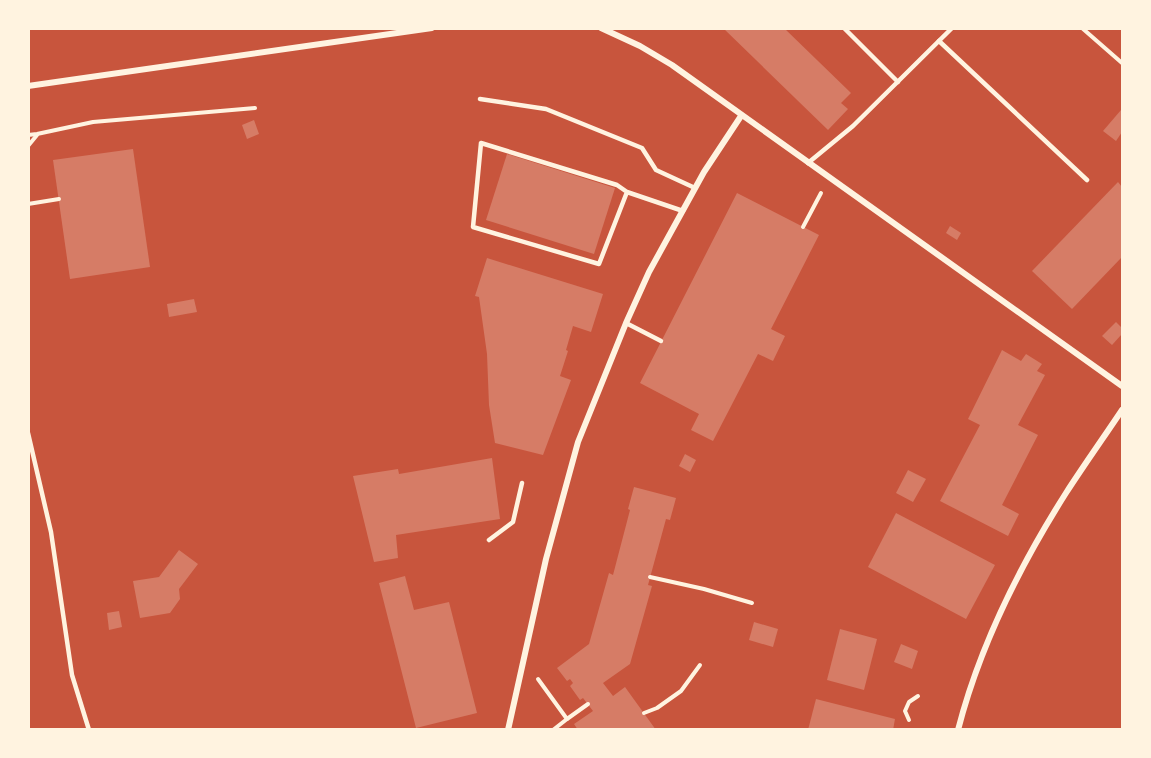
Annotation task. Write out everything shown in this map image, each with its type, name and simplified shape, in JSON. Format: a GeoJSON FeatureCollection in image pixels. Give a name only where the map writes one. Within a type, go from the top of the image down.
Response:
{"type":"FeatureCollection","features":[{"type":"Feature","properties":{"kind":"street"},"geometry":{"type":"LineString","coordinates":[[28,86],[432,28]]}},
{"type":"Feature","properties":{"kind":"street"},"geometry":{"type":"LineString","coordinates":[[601,28],[672,65],[1122,386]]}},
{"type":"Feature","properties":{"kind":"street"},"geometry":{"type":"LineString","coordinates":[[508,729],[546,559],[578,442],[649,272],[704,172],[741,116]]}},
{"type":"Feature","properties":{"kind":"street"},"geometry":{"type":"LineString","coordinates":[[958,729],[980,661],[1023,567],[1066,494],[1122,410]]}},
{"type":"Feature","properties":{"kind":"lane"},"geometry":{"type":"LineString","coordinates":[[844,28],[898,82]]}},
{"type":"Feature","properties":{"kind":"lane"},"geometry":{"type":"LineString","coordinates":[[808,163],[853,126],[951,28]]}},
{"type":"Feature","properties":{"kind":"lane"},"geometry":{"type":"LineString","coordinates":[[939,41],[1087,180]]}},
{"type":"Feature","properties":{"kind":"lane"},"geometry":{"type":"LineString","coordinates":[[480,99],[546,109],[642,148],[656,170],[695,188]]}},
{"type":"Feature","properties":{"kind":"lane"},"geometry":{"type":"LineString","coordinates":[[627,192],[599,264],[473,227],[481,143],[617,185],[627,192],[683,211]]}},
{"type":"Feature","properties":{"kind":"lane"},"geometry":{"type":"LineString","coordinates":[[626,323],[661,341]]}},
{"type":"Feature","properties":{"kind":"lane"},"geometry":{"type":"LineString","coordinates":[[28,434],[51,532],[72,675],[89,729]]}},
{"type":"Feature","properties":{"kind":"lane"},"geometry":{"type":"LineString","coordinates":[[489,540],[513,522],[522,483]]}},
{"type":"Feature","properties":{"kind":"path"},"geometry":{"type":"LineString","coordinates":[[1082,28],[1122,63]]}},
{"type":"Feature","properties":{"kind":"path"},"geometry":{"type":"LineString","coordinates":[[28,135],[93,122],[255,108]]}},
{"type":"Feature","properties":{"kind":"path"},"geometry":{"type":"LineString","coordinates":[[28,146],[37,134]]}},
{"type":"Feature","properties":{"kind":"path"},"geometry":{"type":"LineString","coordinates":[[803,227],[821,193]]}},
{"type":"Feature","properties":{"kind":"path"},"geometry":{"type":"LineString","coordinates":[[28,198],[29,204],[59,199]]}},
{"type":"Feature","properties":{"kind":"path"},"geometry":{"type":"LineString","coordinates":[[650,577],[752,603]]}},
{"type":"Feature","properties":{"kind":"path"},"geometry":{"type":"LineString","coordinates":[[644,713],[657,708],[681,691],[700,665]]}},
{"type":"Feature","properties":{"kind":"path"},"geometry":{"type":"LineString","coordinates":[[538,679],[567,719]]}},
{"type":"Feature","properties":{"kind":"path"},"geometry":{"type":"LineString","coordinates":[[909,720],[905,711],[909,702],[918,696]]}},
{"type":"Feature","properties":{"kind":"path"},"geometry":{"type":"LineString","coordinates":[[553,729],[588,704]]}},
{"type":"Feature","properties":{"kind":"building"},"geometry":{"type":"Polygon","coordinates":[[[723,28],[784,28],[851,93],[841,103],[848,109],[828,130],[723,28]]]}},
{"type":"Feature","properties":{"kind":"building"},"geometry":{"type":"Polygon","coordinates":[[[1121,110],[1122,132],[1116,141],[1103,131],[1121,110]]]}},
{"type":"Feature","properties":{"kind":"building"},"geometry":{"type":"Polygon","coordinates":[[[254,120],[259,134],[247,139],[242,125],[254,120]]]}},
{"type":"Feature","properties":{"kind":"building"},"geometry":{"type":"Polygon","coordinates":[[[133,149],[150,267],[70,279],[53,160],[133,149]]]}},
{"type":"Feature","properties":{"kind":"building"},"geometry":{"type":"Polygon","coordinates":[[[507,154],[615,188],[594,254],[486,220],[507,154]]]}},
{"type":"Feature","properties":{"kind":"building"},"geometry":{"type":"Polygon","coordinates":[[[1118,182],[1122,187],[1122,257],[1072,309],[1032,271],[1118,182]]]}},
{"type":"Feature","properties":{"kind":"building"},"geometry":{"type":"Polygon","coordinates":[[[737,193],[819,235],[771,329],[785,336],[773,361],[758,354],[713,441],[691,430],[699,414],[640,383],[737,193]]]}},
{"type":"Feature","properties":{"kind":"building"},"geometry":{"type":"Polygon","coordinates":[[[950,226],[961,233],[957,240],[946,233],[950,226]]]}},
{"type":"Feature","properties":{"kind":"building"},"geometry":{"type":"Polygon","coordinates":[[[487,258],[603,294],[591,332],[573,326],[560,376],[571,380],[543,455],[495,443],[489,405],[487,354],[479,297],[475,296],[487,258]]]}},
{"type":"Feature","properties":{"kind":"building"},"geometry":{"type":"Polygon","coordinates":[[[194,299],[197,312],[169,317],[167,304],[194,299]]]}},
{"type":"Feature","properties":{"kind":"building"},"geometry":{"type":"Polygon","coordinates":[[[1116,322],[1122,328],[1122,334],[1112,345],[1102,336],[1116,322]]]}},
{"type":"Feature","properties":{"kind":"building"},"geometry":{"type":"Polygon","coordinates":[[[1002,350],[1021,361],[1026,354],[1042,364],[1037,371],[1045,375],[1018,425],[1038,435],[1002,505],[1019,514],[1008,536],[940,501],[980,425],[968,419],[1002,350]]]}},
{"type":"Feature","properties":{"kind":"building"},"geometry":{"type":"Polygon","coordinates":[[[685,454],[696,460],[690,472],[679,466],[685,454]]]}},
{"type":"Feature","properties":{"kind":"building"},"geometry":{"type":"Polygon","coordinates":[[[492,458],[500,519],[396,535],[398,558],[374,562],[353,476],[398,469],[399,474],[492,458]]]}},
{"type":"Feature","properties":{"kind":"building"},"geometry":{"type":"Polygon","coordinates":[[[908,470],[926,479],[913,502],[896,493],[908,470]]]}},
{"type":"Feature","properties":{"kind":"building"},"geometry":{"type":"Polygon","coordinates":[[[634,487],[676,498],[670,520],[666,519],[648,585],[652,586],[630,664],[603,683],[613,696],[625,687],[656,730],[578,730],[574,724],[593,711],[583,698],[580,700],[570,686],[573,683],[570,679],[567,681],[557,668],[589,644],[609,573],[613,575],[634,487]]]}},
{"type":"Feature","properties":{"kind":"building"},"geometry":{"type":"Polygon","coordinates":[[[896,513],[995,565],[966,619],[868,567],[896,513]]]}},
{"type":"Feature","properties":{"kind":"building"},"geometry":{"type":"Polygon","coordinates":[[[179,550],[198,564],[179,589],[180,599],[170,613],[140,618],[133,581],[159,577],[179,550]]]}},
{"type":"Feature","properties":{"kind":"building"},"geometry":{"type":"Polygon","coordinates":[[[405,576],[414,610],[449,602],[477,713],[416,728],[379,583],[405,576]]]}},
{"type":"Feature","properties":{"kind":"building"},"geometry":{"type":"Polygon","coordinates":[[[119,611],[122,627],[109,630],[107,613],[119,611]]]}},
{"type":"Feature","properties":{"kind":"building"},"geometry":{"type":"Polygon","coordinates":[[[754,622],[778,629],[773,647],[749,640],[754,622]]]}},
{"type":"Feature","properties":{"kind":"building"},"geometry":{"type":"Polygon","coordinates":[[[840,629],[877,639],[864,690],[827,680],[840,629]]]}},
{"type":"Feature","properties":{"kind":"building"},"geometry":{"type":"Polygon","coordinates":[[[901,644],[918,651],[912,669],[894,662],[901,644]]]}},
{"type":"Feature","properties":{"kind":"building"},"geometry":{"type":"Polygon","coordinates":[[[816,699],[895,719],[893,730],[808,730],[816,699]]]}}]}
